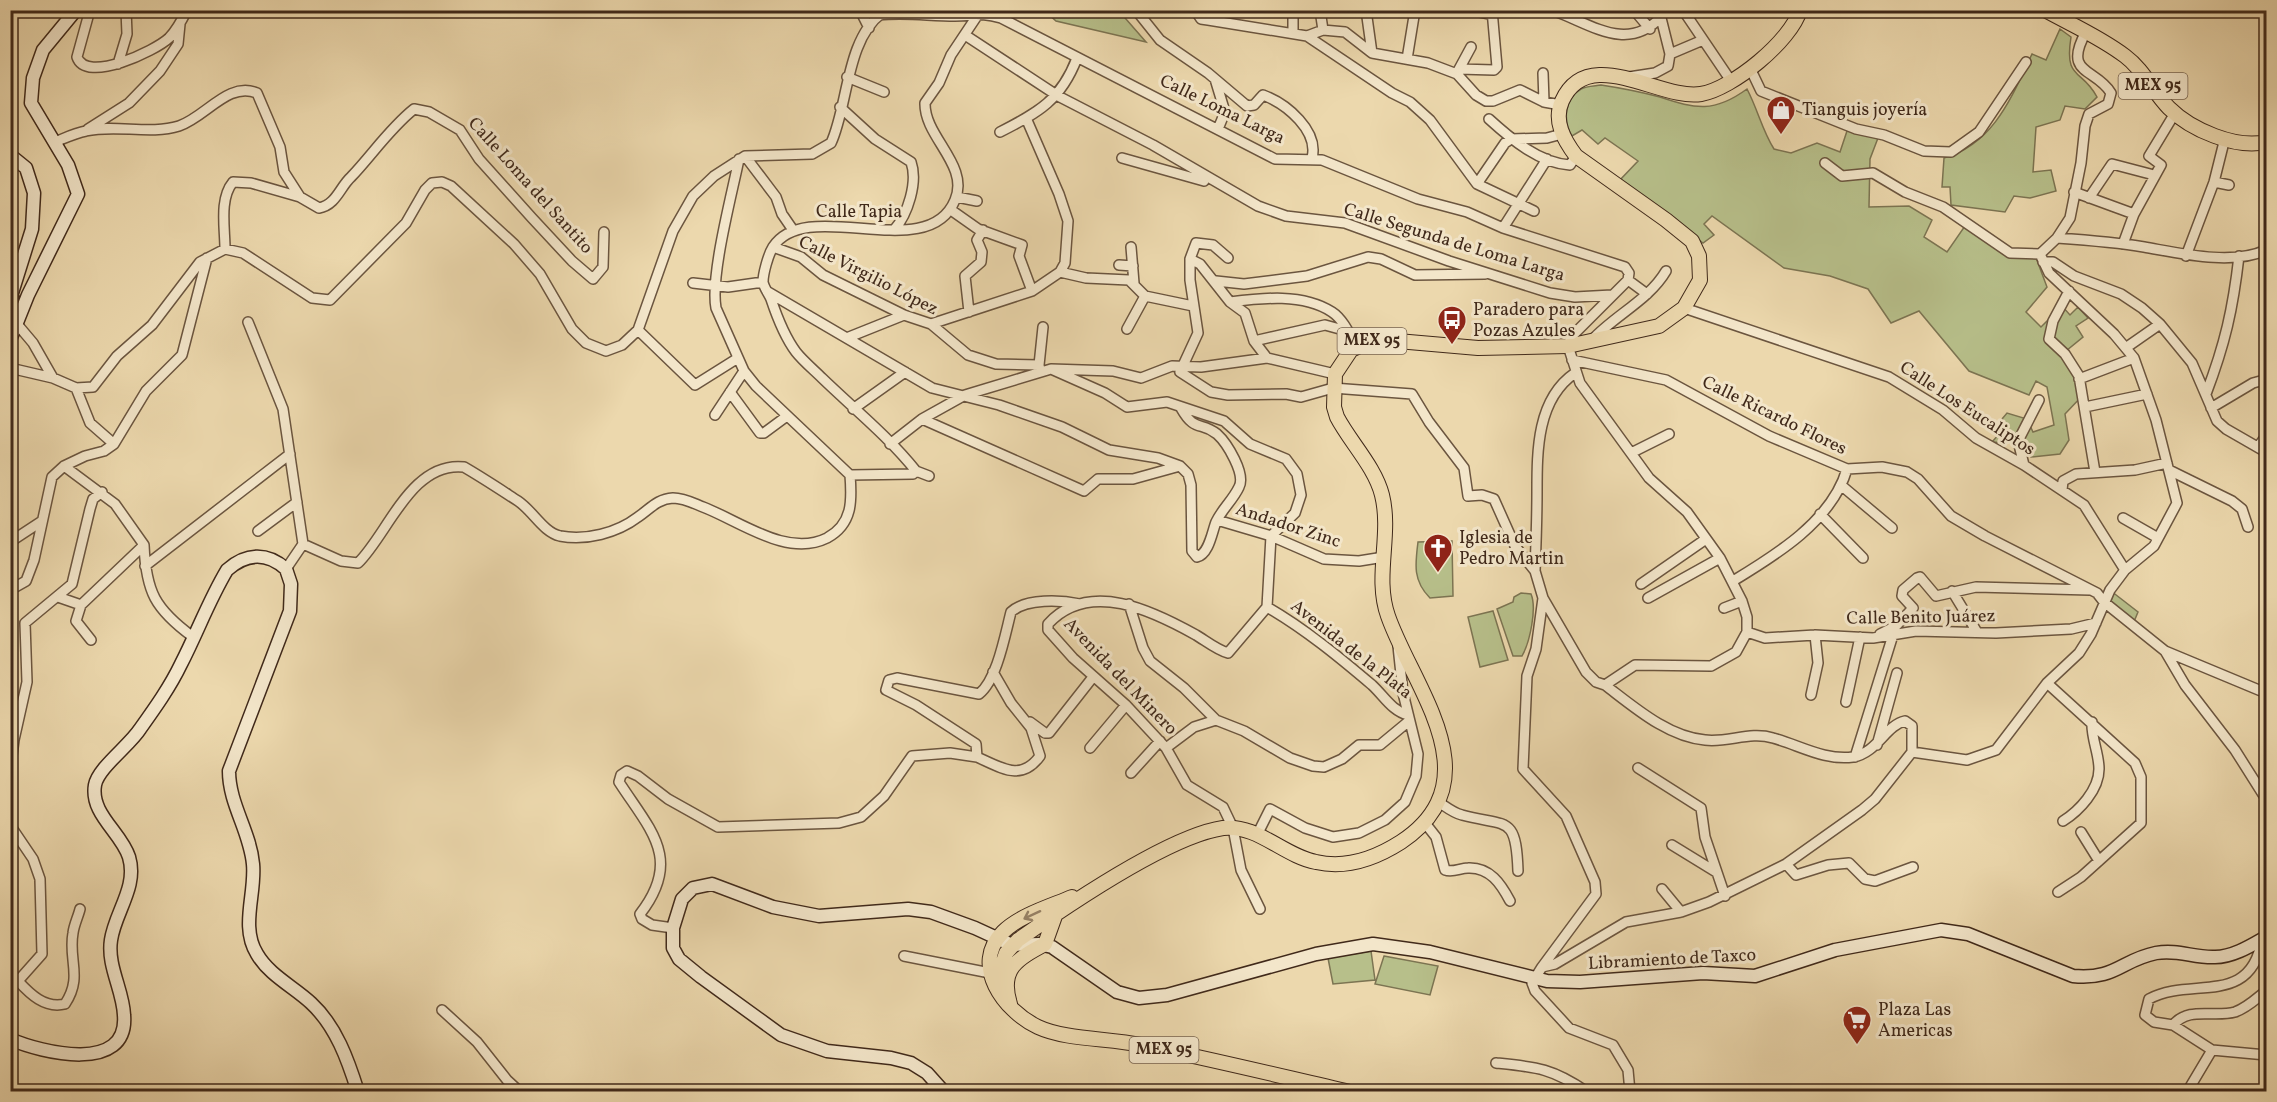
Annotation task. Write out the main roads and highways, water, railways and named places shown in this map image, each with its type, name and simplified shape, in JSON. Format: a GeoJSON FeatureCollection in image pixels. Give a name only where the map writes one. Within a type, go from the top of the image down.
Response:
{"type":"FeatureCollection","features":[{"type":"Feature","properties":{"kind":"main road"},"geometry":{"type":"LineString","coordinates":[[10,340],[28,295],[78,194],[74,178],[36,113],[33,78],[43,50],[76,10]]}},
{"type":"Feature","properties":{"kind":"main road","name":"MEX 95"},"geometry":{"type":"LineString","coordinates":[[1105,884],[1209,831],[1233,828],[1316,862],[1349,863],[1389,850],[1425,823],[1437,801],[1444,768],[1436,718],[1397,641],[1384,605],[1385,526],[1382,492],[1337,417],[1334,381],[1356,346],[1373,341],[1570,353],[1592,340],[1659,326],[1684,308],[1700,280],[1699,256],[1692,241],[1666,220],[1573,160],[1562,134],[1561,105],[1574,86],[1591,77],[1629,77],[1671,91],[1694,95],[1720,89],[1750,68],[1791,28],[1800,10]]}},
{"type":"Feature","properties":{"kind":"main road","name":"MEX 95"},"geometry":{"type":"LineString","coordinates":[[2045,10],[2100,39],[2135,65],[2175,113],[2208,132],[2225,138],[2251,145],[2266,142]]}},
{"type":"Feature","properties":{"kind":"main road"},"geometry":{"type":"LineString","coordinates":[[10,154],[26,168],[34,193],[32,229],[12,293],[12,306],[17,324]]}},
{"type":"Feature","properties":{"kind":"main road"},"geometry":{"type":"LineString","coordinates":[[10,1040],[81,1055],[97,1054],[114,1046],[122,1033],[125,1018],[110,955],[111,939],[128,892],[131,873],[129,856],[117,834],[98,808],[95,785],[98,775],[138,733],[162,698],[227,570],[236,562],[247,557],[265,556],[286,569],[291,584],[290,611],[238,742],[229,771],[229,787],[253,865],[249,925],[251,944],[267,967],[312,1004],[328,1022],[358,1092]]}},
{"type":"Feature","properties":{"kind":"main road"},"geometry":{"type":"LineString","coordinates":[[944,1092],[927,1072],[911,1063],[891,1058],[827,1051],[781,1035],[679,959],[673,948],[673,928],[682,898],[693,888],[712,884],[773,907],[800,913],[819,915],[908,909],[930,912],[1012,945],[1045,944]]}},
{"type":"Feature","properties":{"kind":"main road"},"geometry":{"type":"LineString","coordinates":[[992,979],[1012,945],[1105,884]]}},
{"type":"Feature","properties":{"kind":"main road"},"geometry":{"type":"LineString","coordinates":[[992,979],[991,959],[998,938],[1014,924],[1105,884]]}},
{"type":"Feature","properties":{"kind":"main road"},"geometry":{"type":"LineString","coordinates":[[1012,1009],[1007,994],[1008,974],[1025,955],[1045,944],[1055,916]]}},
{"type":"Feature","properties":{"kind":"main road","name":"Libramiento de Taxco"},"geometry":{"type":"LineString","coordinates":[[1045,944],[1117,992],[1139,998],[1167,995],[1316,954],[1373,944],[1430,952],[1534,978],[1580,982],[1703,973],[1734,977],[1755,976],[1835,950],[1941,930],[1968,934],[2073,976],[2088,977],[2108,974],[2148,955],[2171,950],[2216,957],[2230,955],[2264,938]]}},
{"type":"Feature","properties":{"kind":"main road","name":"MEX 95"},"geometry":{"type":"LineString","coordinates":[[992,979],[1012,1009],[1026,1021],[1048,1030],[1138,1044],[1350,1092]]}},
{"type":"Feature","properties":{"kind":"place","name":"Tianguis joyería"},"geometry":{"type":"Point","coordinates":[1781,136]}},
{"type":"Feature","properties":{"kind":"place","name":"Paradero para Pozas Azules"},"geometry":{"type":"Point","coordinates":[1452,346]}},
{"type":"Feature","properties":{"kind":"place","name":"Iglesia de Pedro Martin"},"geometry":{"type":"Point","coordinates":[1438,574]}},
{"type":"Feature","properties":{"kind":"place","name":"Plaza Las Americas"},"geometry":{"type":"Point","coordinates":[1857,1046]}}]}
